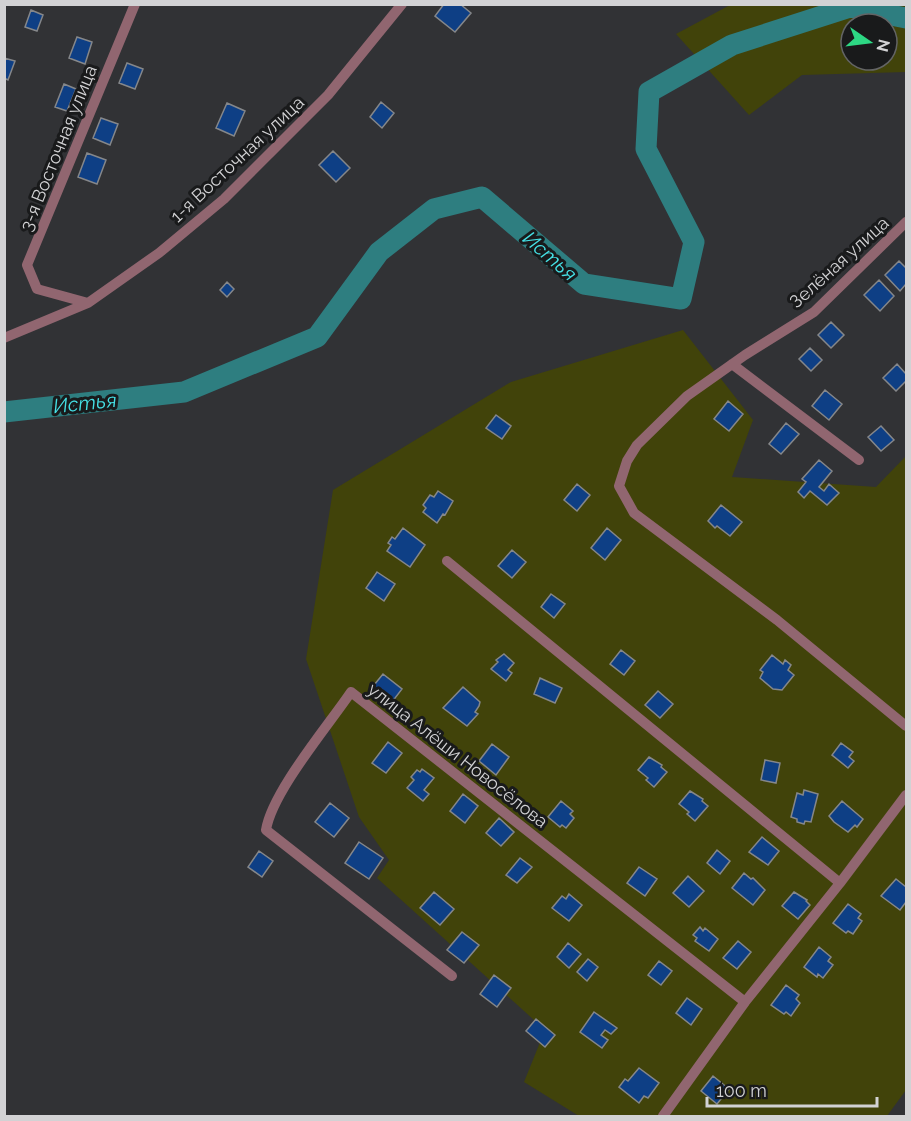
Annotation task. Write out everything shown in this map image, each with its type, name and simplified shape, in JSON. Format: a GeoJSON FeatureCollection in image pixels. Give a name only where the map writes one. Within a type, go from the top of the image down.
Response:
{"type":"FeatureCollection","features":[{"type":"Feature","properties":{"kind":"street","name":"3-я Восточная улица"},"geometry":{"type":"LineString","coordinates":[[88,303],[37,289],[27,265],[135,4]]}},
{"type":"Feature","properties":{"kind":"street","name":"1-я Восточная улица"},"geometry":{"type":"LineString","coordinates":[[4,338],[88,303],[159,253],[224,199],[328,95],[402,4]]}},
{"type":"Feature","properties":{"kind":"street","name":"Зелёная улица"},"geometry":{"type":"LineString","coordinates":[[906,222],[814,312],[732,364],[687,396],[637,446],[627,461],[619,486],[634,513],[777,620],[906,726]]}},
{"type":"Feature","properties":{"kind":"street"},"geometry":{"type":"LineString","coordinates":[[732,364],[859,460]]}},
{"type":"Feature","properties":{"kind":"street"},"geometry":{"type":"LineString","coordinates":[[447,561],[840,883]]}},
{"type":"Feature","properties":{"kind":"street","name":"улица Алёши Новосёлова"},"geometry":{"type":"LineString","coordinates":[[452,976],[266,830],[268,818],[284,787],[351,692],[745,1002]]}},
{"type":"Feature","properties":{"kind":"street"},"geometry":{"type":"LineString","coordinates":[[663,1116],[745,1002],[840,883],[906,795]]}},
{"type":"Feature","properties":{"kind":"shaded area"},"geometry":{"type":"Polygon","coordinates":[[[730,5],[906,5],[906,72],[802,75],[749,115],[676,34],[730,5]]]}},
{"type":"Feature","properties":{"kind":"shaded area"},"geometry":{"type":"Polygon","coordinates":[[[683,330],[753,420],[732,477],[876,487],[906,456],[906,1090],[887,1116],[579,1116],[524,1082],[545,1030],[377,878],[389,860],[359,817],[306,659],[333,490],[511,382],[683,330]]]}},
{"type":"Feature","properties":{"kind":"building"},"geometry":{"type":"Polygon","coordinates":[[[444,4],[460,4],[471,13],[455,32],[435,16],[444,4]]]}},
{"type":"Feature","properties":{"kind":"building"},"geometry":{"type":"Polygon","coordinates":[[[31,10],[43,15],[37,31],[25,27],[31,10]]]}},
{"type":"Feature","properties":{"kind":"building"},"geometry":{"type":"Polygon","coordinates":[[[77,37],[92,42],[85,64],[69,58],[77,37]]]}},
{"type":"Feature","properties":{"kind":"building"},"geometry":{"type":"Polygon","coordinates":[[[4,58],[15,61],[8,80],[4,78],[4,58]]]}},
{"type":"Feature","properties":{"kind":"building"},"geometry":{"type":"Polygon","coordinates":[[[127,63],[143,69],[135,89],[119,83],[127,63]]]}},
{"type":"Feature","properties":{"kind":"building"},"geometry":{"type":"Polygon","coordinates":[[[64,84],[76,89],[67,111],[55,107],[64,84]]]}},
{"type":"Feature","properties":{"kind":"building"},"geometry":{"type":"Polygon","coordinates":[[[381,102],[394,113],[382,128],[370,117],[381,102]]]}},
{"type":"Feature","properties":{"kind":"building"},"geometry":{"type":"Polygon","coordinates":[[[227,103],[245,111],[234,136],[216,128],[227,103]]]}},
{"type":"Feature","properties":{"kind":"building"},"geometry":{"type":"Polygon","coordinates":[[[101,118],[118,124],[110,145],[93,138],[101,118]]]}},
{"type":"Feature","properties":{"kind":"building"},"geometry":{"type":"Polygon","coordinates":[[[333,151],[350,168],[336,182],[319,165],[333,151]]]}},
{"type":"Feature","properties":{"kind":"building"},"geometry":{"type":"Polygon","coordinates":[[[87,153],[106,160],[97,184],[78,177],[87,153]]]}},
{"type":"Feature","properties":{"kind":"building"},"geometry":{"type":"Polygon","coordinates":[[[899,261],[906,268],[906,284],[900,291],[885,275],[899,261]]]}},
{"type":"Feature","properties":{"kind":"building"},"geometry":{"type":"Polygon","coordinates":[[[879,280],[894,296],[880,311],[864,295],[879,280]]]}},
{"type":"Feature","properties":{"kind":"building"},"geometry":{"type":"Polygon","coordinates":[[[227,282],[234,289],[227,297],[220,290],[227,282]]]}},
{"type":"Feature","properties":{"kind":"building"},"geometry":{"type":"Polygon","coordinates":[[[831,322],[844,335],[831,348],[818,335],[831,322]]]}},
{"type":"Feature","properties":{"kind":"building"},"geometry":{"type":"Polygon","coordinates":[[[810,348],[822,360],[811,371],[799,359],[810,348]]]}},
{"type":"Feature","properties":{"kind":"building"},"geometry":{"type":"Polygon","coordinates":[[[897,364],[906,374],[906,381],[896,391],[883,378],[897,364]]]}},
{"type":"Feature","properties":{"kind":"building"},"geometry":{"type":"Polygon","coordinates":[[[825,390],[842,404],[829,420],[812,406],[825,390]]]}},
{"type":"Feature","properties":{"kind":"building"},"geometry":{"type":"Polygon","coordinates":[[[728,401],[743,414],[729,431],[714,419],[728,401]]]}},
{"type":"Feature","properties":{"kind":"building"},"geometry":{"type":"Polygon","coordinates":[[[496,415],[511,426],[502,439],[486,428],[496,415]]]}},
{"type":"Feature","properties":{"kind":"building"},"geometry":{"type":"Polygon","coordinates":[[[786,423],[799,434],[781,454],[769,444],[786,423]]]}},
{"type":"Feature","properties":{"kind":"building"},"geometry":{"type":"Polygon","coordinates":[[[881,426],[894,440],[881,451],[868,437],[881,426]]]}},
{"type":"Feature","properties":{"kind":"building"},"geometry":{"type":"Polygon","coordinates":[[[819,460],[832,471],[819,487],[824,491],[829,484],[839,493],[827,505],[810,491],[804,498],[798,492],[806,482],[802,479],[819,460]]]}},
{"type":"Feature","properties":{"kind":"building"},"geometry":{"type":"Polygon","coordinates":[[[577,484],[590,495],[577,511],[564,500],[577,484]]]}},
{"type":"Feature","properties":{"kind":"building"},"geometry":{"type":"Polygon","coordinates":[[[438,491],[453,501],[437,523],[423,512],[426,508],[423,505],[430,495],[434,497],[438,491]]]}},
{"type":"Feature","properties":{"kind":"building"},"geometry":{"type":"Polygon","coordinates":[[[721,505],[742,522],[730,536],[717,526],[715,528],[708,521],[721,505]]]}},
{"type":"Feature","properties":{"kind":"building"},"geometry":{"type":"Polygon","coordinates":[[[403,528],[425,545],[410,567],[387,551],[392,537],[395,539],[403,528]]]}},
{"type":"Feature","properties":{"kind":"building"},"geometry":{"type":"Polygon","coordinates":[[[607,528],[621,540],[605,560],[591,548],[607,528]]]}},
{"type":"Feature","properties":{"kind":"building"},"geometry":{"type":"Polygon","coordinates":[[[512,550],[526,562],[512,578],[498,566],[512,550]]]}},
{"type":"Feature","properties":{"kind":"building"},"geometry":{"type":"Polygon","coordinates":[[[377,572],[395,584],[384,601],[366,588],[377,572]]]}},
{"type":"Feature","properties":{"kind":"building"},"geometry":{"type":"Polygon","coordinates":[[[551,594],[565,604],[554,618],[541,607],[551,594]]]}},
{"type":"Feature","properties":{"kind":"building"},"geometry":{"type":"Polygon","coordinates":[[[621,650],[635,661],[624,675],[610,664],[621,650]]]}},
{"type":"Feature","properties":{"kind":"building"},"geometry":{"type":"Polygon","coordinates":[[[504,654],[514,663],[508,670],[512,673],[506,681],[491,669],[498,662],[496,660],[504,654]]]}},
{"type":"Feature","properties":{"kind":"building"},"geometry":{"type":"Polygon","coordinates":[[[772,655],[783,664],[785,660],[791,665],[788,670],[794,675],[782,690],[773,689],[760,678],[763,672],[760,670],[772,655]]]}},
{"type":"Feature","properties":{"kind":"building"},"geometry":{"type":"Polygon","coordinates":[[[383,674],[402,689],[389,706],[370,690],[383,674]]]}},
{"type":"Feature","properties":{"kind":"building"},"geometry":{"type":"Polygon","coordinates":[[[540,678],[562,688],[555,703],[534,694],[540,678]]]}},
{"type":"Feature","properties":{"kind":"building"},"geometry":{"type":"Polygon","coordinates":[[[463,687],[480,702],[475,712],[478,714],[467,726],[443,708],[463,687]]]}},
{"type":"Feature","properties":{"kind":"building"},"geometry":{"type":"Polygon","coordinates":[[[658,691],[673,704],[660,718],[645,705],[658,691]]]}},
{"type":"Feature","properties":{"kind":"building"},"geometry":{"type":"Polygon","coordinates":[[[388,742],[402,753],[386,773],[372,763],[388,742]]]}},
{"type":"Feature","properties":{"kind":"building"},"geometry":{"type":"Polygon","coordinates":[[[841,743],[853,752],[849,757],[854,761],[848,768],[832,755],[841,743]]]}},
{"type":"Feature","properties":{"kind":"building"},"geometry":{"type":"Polygon","coordinates":[[[492,744],[509,757],[496,775],[479,761],[492,744]]]}},
{"type":"Feature","properties":{"kind":"building"},"geometry":{"type":"Polygon","coordinates":[[[649,757],[662,765],[661,767],[667,772],[654,787],[638,770],[649,757]]]}},
{"type":"Feature","properties":{"kind":"building"},"geometry":{"type":"Polygon","coordinates":[[[765,760],[780,763],[776,783],[761,780],[765,760]]]}},
{"type":"Feature","properties":{"kind":"building"},"geometry":{"type":"Polygon","coordinates":[[[422,769],[434,778],[424,790],[429,794],[423,801],[407,788],[414,780],[411,777],[417,770],[420,772],[422,769]]]}},
{"type":"Feature","properties":{"kind":"building"},"geometry":{"type":"Polygon","coordinates":[[[804,790],[818,794],[811,822],[805,821],[804,824],[791,817],[797,793],[803,795],[804,790]]]}},
{"type":"Feature","properties":{"kind":"building"},"geometry":{"type":"Polygon","coordinates":[[[690,791],[703,799],[702,801],[708,806],[695,821],[679,804],[690,791]]]}},
{"type":"Feature","properties":{"kind":"building"},"geometry":{"type":"Polygon","coordinates":[[[463,794],[478,806],[465,823],[450,811],[463,794]]]}},
{"type":"Feature","properties":{"kind":"building"},"geometry":{"type":"Polygon","coordinates":[[[561,801],[573,811],[570,814],[574,818],[566,828],[562,825],[560,827],[548,817],[561,801]]]}},
{"type":"Feature","properties":{"kind":"building"},"geometry":{"type":"Polygon","coordinates":[[[842,801],[863,819],[857,827],[855,825],[848,832],[829,816],[842,801]]]}},
{"type":"Feature","properties":{"kind":"building"},"geometry":{"type":"Polygon","coordinates":[[[330,803],[349,818],[334,837],[315,822],[330,803]]]}},
{"type":"Feature","properties":{"kind":"building"},"geometry":{"type":"Polygon","coordinates":[[[499,818],[514,832],[501,846],[486,833],[499,818]]]}},
{"type":"Feature","properties":{"kind":"building"},"geometry":{"type":"Polygon","coordinates":[[[762,837],[779,851],[768,865],[749,852],[762,837]]]}},
{"type":"Feature","properties":{"kind":"building"},"geometry":{"type":"Polygon","coordinates":[[[359,842],[383,858],[369,879],[345,863],[359,842]]]}},
{"type":"Feature","properties":{"kind":"building"},"geometry":{"type":"Polygon","coordinates":[[[717,850],[730,861],[720,874],[707,863],[717,850]]]}},
{"type":"Feature","properties":{"kind":"building"},"geometry":{"type":"Polygon","coordinates":[[[259,851],[273,861],[262,877],[248,867],[259,851]]]}},
{"type":"Feature","properties":{"kind":"building"},"geometry":{"type":"Polygon","coordinates":[[[520,858],[532,867],[517,883],[506,875],[520,858]]]}},
{"type":"Feature","properties":{"kind":"building"},"geometry":{"type":"Polygon","coordinates":[[[639,867],[657,879],[645,896],[627,883],[639,867]]]}},
{"type":"Feature","properties":{"kind":"building"},"geometry":{"type":"Polygon","coordinates":[[[744,873],[765,890],[753,905],[732,888],[744,873]]]}},
{"type":"Feature","properties":{"kind":"building"},"geometry":{"type":"Polygon","coordinates":[[[688,876],[704,891],[689,907],[673,893],[688,876]]]}},
{"type":"Feature","properties":{"kind":"building"},"geometry":{"type":"Polygon","coordinates":[[[896,879],[906,887],[906,902],[900,910],[881,896],[896,879]]]}},
{"type":"Feature","properties":{"kind":"building"},"geometry":{"type":"Polygon","coordinates":[[[434,892],[454,909],[440,925],[420,908],[434,892]]]}},
{"type":"Feature","properties":{"kind":"building"},"geometry":{"type":"Polygon","coordinates":[[[794,892],[807,900],[810,905],[798,919],[782,906],[794,892]]]}},
{"type":"Feature","properties":{"kind":"building"},"geometry":{"type":"Polygon","coordinates":[[[569,894],[582,905],[569,921],[552,908],[562,896],[566,899],[569,894]]]}},
{"type":"Feature","properties":{"kind":"building"},"geometry":{"type":"Polygon","coordinates":[[[848,904],[861,914],[858,918],[862,921],[853,934],[848,931],[846,933],[833,923],[848,904]]]}},
{"type":"Feature","properties":{"kind":"building"},"geometry":{"type":"Polygon","coordinates":[[[700,927],[703,931],[705,928],[718,939],[709,951],[695,941],[697,938],[693,935],[700,927]]]}},
{"type":"Feature","properties":{"kind":"building"},"geometry":{"type":"Polygon","coordinates":[[[462,932],[479,945],[464,963],[447,950],[462,932]]]}},
{"type":"Feature","properties":{"kind":"building"},"geometry":{"type":"Polygon","coordinates":[[[738,941],[751,952],[737,969],[723,958],[738,941]]]}},
{"type":"Feature","properties":{"kind":"building"},"geometry":{"type":"Polygon","coordinates":[[[568,943],[581,954],[569,968],[557,957],[568,943]]]}},
{"type":"Feature","properties":{"kind":"building"},"geometry":{"type":"Polygon","coordinates":[[[819,947],[831,957],[828,961],[833,965],[823,978],[818,974],[817,977],[804,967],[819,947]]]}},
{"type":"Feature","properties":{"kind":"building"},"geometry":{"type":"Polygon","coordinates":[[[588,959],[598,967],[587,981],[577,972],[588,959]]]}},
{"type":"Feature","properties":{"kind":"building"},"geometry":{"type":"Polygon","coordinates":[[[659,961],[672,971],[661,985],[648,975],[659,961]]]}},
{"type":"Feature","properties":{"kind":"building"},"geometry":{"type":"Polygon","coordinates":[[[494,975],[511,988],[497,1007],[480,994],[494,975]]]}},
{"type":"Feature","properties":{"kind":"building"},"geometry":{"type":"Polygon","coordinates":[[[786,985],[799,995],[796,999],[800,1003],[791,1016],[771,1005],[786,985]]]}},
{"type":"Feature","properties":{"kind":"building"},"geometry":{"type":"Polygon","coordinates":[[[687,998],[702,1009],[691,1025],[676,1013],[687,998]]]}},
{"type":"Feature","properties":{"kind":"building"},"geometry":{"type":"Polygon","coordinates":[[[594,1012],[617,1028],[611,1034],[605,1030],[601,1035],[608,1040],[602,1048],[580,1032],[594,1012]]]}},
{"type":"Feature","properties":{"kind":"building"},"geometry":{"type":"Polygon","coordinates":[[[536,1019],[555,1035],[545,1047],[526,1031],[536,1019]]]}},
{"type":"Feature","properties":{"kind":"building"},"geometry":{"type":"Polygon","coordinates":[[[639,1068],[659,1083],[648,1098],[644,1096],[639,1103],[619,1087],[625,1079],[628,1081],[639,1068]]]}},
{"type":"Feature","properties":{"kind":"building"},"geometry":{"type":"Polygon","coordinates":[[[713,1076],[729,1089],[717,1104],[701,1091],[713,1076]]]}},
{"type":"Feature","properties":{"kind":"waterway","name":"Истья"},"geometry":{"type":"LineString","coordinates":[[4,412],[184,392],[317,337],[379,252],[434,209],[482,197],[584,284],[681,299],[694,242],[646,149],[649,92],[732,45],[850,7],[906,18]]}}]}
